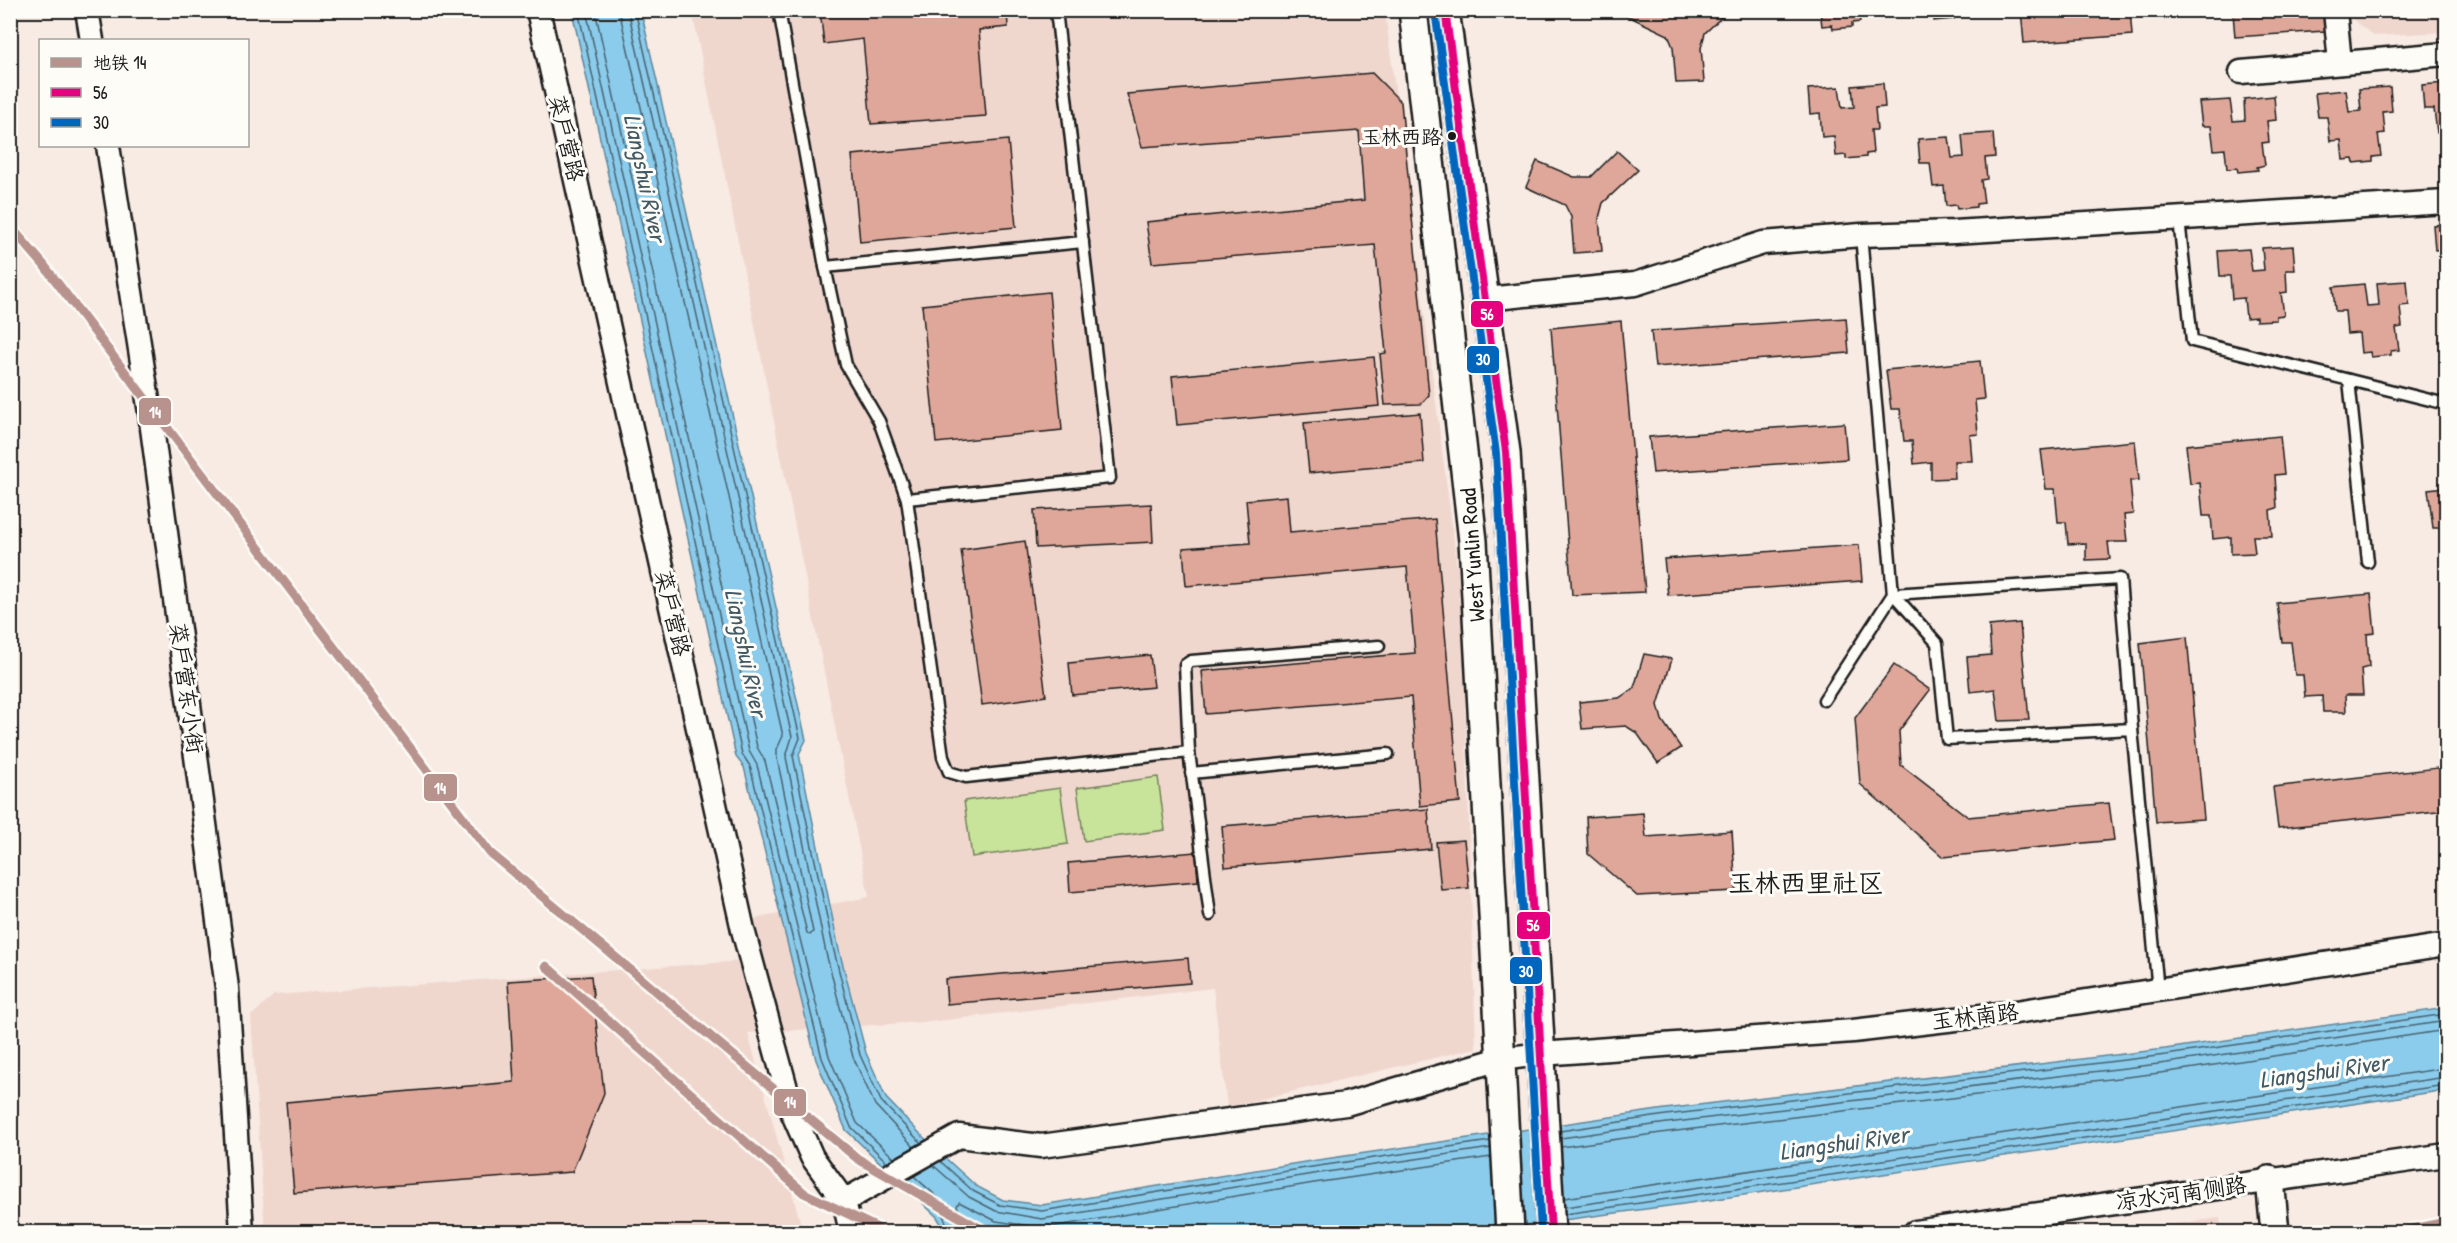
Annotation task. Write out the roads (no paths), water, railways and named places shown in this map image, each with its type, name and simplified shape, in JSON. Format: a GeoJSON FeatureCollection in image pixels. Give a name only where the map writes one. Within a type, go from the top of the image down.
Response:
{"type":"FeatureCollection","features":[{"type":"Feature","properties":{"kind":"street"},"geometry":{"type":"LineString","coordinates":[[87,10],[92,39]]}},
{"type":"Feature","properties":{"kind":"street","name":"菜户营路"},"geometry":{"type":"LineString","coordinates":[[538,10],[743,930],[793,1114],[812,1157],[850,1197],[851,1233]]}},
{"type":"Feature","properties":{"kind":"street","name":"West Yunlin Road"},"geometry":{"type":"LineString","coordinates":[[1413,10],[1473,541],[1510,1233]]}},
{"type":"Feature","properties":{"kind":"street","name":"West Yunlin Road"},"geometry":{"type":"LineString","coordinates":[[1445,10],[1506,452],[1551,1233]]}},
{"type":"Feature","properties":{"kind":"street"},"geometry":{"type":"LineString","coordinates":[[2335,10],[2340,63]]}},
{"type":"Feature","properties":{"kind":"street"},"geometry":{"type":"LineString","coordinates":[[2241,72],[2446,54]]}},
{"type":"Feature","properties":{"kind":"street","name":"菜户营东小街"},"geometry":{"type":"LineString","coordinates":[[108,147],[150,413],[227,988],[242,1233]]}},
{"type":"Feature","properties":{"kind":"street"},"geometry":{"type":"LineString","coordinates":[[1486,299],[1635,284],[1763,243],[1860,235],[1954,232],[2446,202]]}},
{"type":"Feature","properties":{"kind":"street","name":"玉林南路"},"geometry":{"type":"LineString","coordinates":[[850,1197],[959,1136],[1041,1146],[1346,1104],[1500,1059],[1540,1054],[1853,1031],[2016,1012],[2446,945]]}},
{"type":"Feature","properties":{"kind":"street","name":"凉水河南侧路"},"geometry":{"type":"LineString","coordinates":[[1915,1233],[2446,1155]]}},
{"type":"Feature","properties":{"kind":"street"},"geometry":{"type":"LineString","coordinates":[[2270,1180],[2275,1233]]}},
{"type":"Feature","properties":{"kind":"lane"},"geometry":{"type":"LineString","coordinates":[[779,10],[825,267],[846,365],[879,421],[907,499],[943,757],[950,772],[966,777],[1189,752]]}},
{"type":"Feature","properties":{"kind":"lane"},"geometry":{"type":"LineString","coordinates":[[907,499],[1110,478],[1056,10]]}},
{"type":"Feature","properties":{"kind":"lane"},"geometry":{"type":"LineString","coordinates":[[2179,219],[2192,341],[2446,404]]}},
{"type":"Feature","properties":{"kind":"lane"},"geometry":{"type":"LineString","coordinates":[[1860,235],[1893,594],[1937,643],[1947,739],[2132,729]]}},
{"type":"Feature","properties":{"kind":"lane"},"geometry":{"type":"LineString","coordinates":[[825,267],[1083,242]]}},
{"type":"Feature","properties":{"kind":"lane"},"geometry":{"type":"LineString","coordinates":[[2349,380],[2368,562]]}},
{"type":"Feature","properties":{"kind":"lane"},"geometry":{"type":"LineString","coordinates":[[1893,594],[2120,579],[2132,729],[2158,990]]}},
{"type":"Feature","properties":{"kind":"lane"},"geometry":{"type":"LineString","coordinates":[[1824,700],[1893,594]]}},
{"type":"Feature","properties":{"kind":"lane"},"geometry":{"type":"LineString","coordinates":[[1210,915],[1189,752],[1185,665],[1191,661],[1379,646]]}},
{"type":"Feature","properties":{"kind":"lane"},"geometry":{"type":"LineString","coordinates":[[1191,772],[1388,754]]}},
{"type":"Feature","properties":{"kind":"water","name":"Liangshui River"},"geometry":{"type":"Polygon","coordinates":[[[572,11],[641,11],[806,740],[799,754],[839,950],[866,1053],[886,1098],[930,1144],[976,1186],[1003,1200],[1042,1205],[1311,1161],[1665,1109],[2165,1049],[2446,1008],[2446,1090],[1683,1204],[1475,1232],[946,1232],[937,1217],[846,1130],[816,1060],[744,767],[736,757],[572,11]]]}},
{"type":"Feature","properties":{"kind":"metro line","name":"14"},"geometry":{"type":"LineString","coordinates":[[10,226],[43,264],[490,853],[858,1159],[986,1232]]}},
{"type":"Feature","properties":{"kind":"metro line","name":"14"},"geometry":{"type":"LineString","coordinates":[[546,966],[804,1193],[886,1232]]}},
{"type":"Feature","properties":{"kind":"metro line","name":"14"},"geometry":{"type":"LineString","coordinates":[[2398,1232],[2446,1222]]}},
{"type":"Feature","properties":{"kind":"place","name":"玉林西路"},"geometry":{"type":"Point","coordinates":[1452,136]}},
{"type":"Feature","properties":{"kind":"district","name":"玉林西里社区"},"geometry":{"type":"Point","coordinates":[1806,883]}}]}
